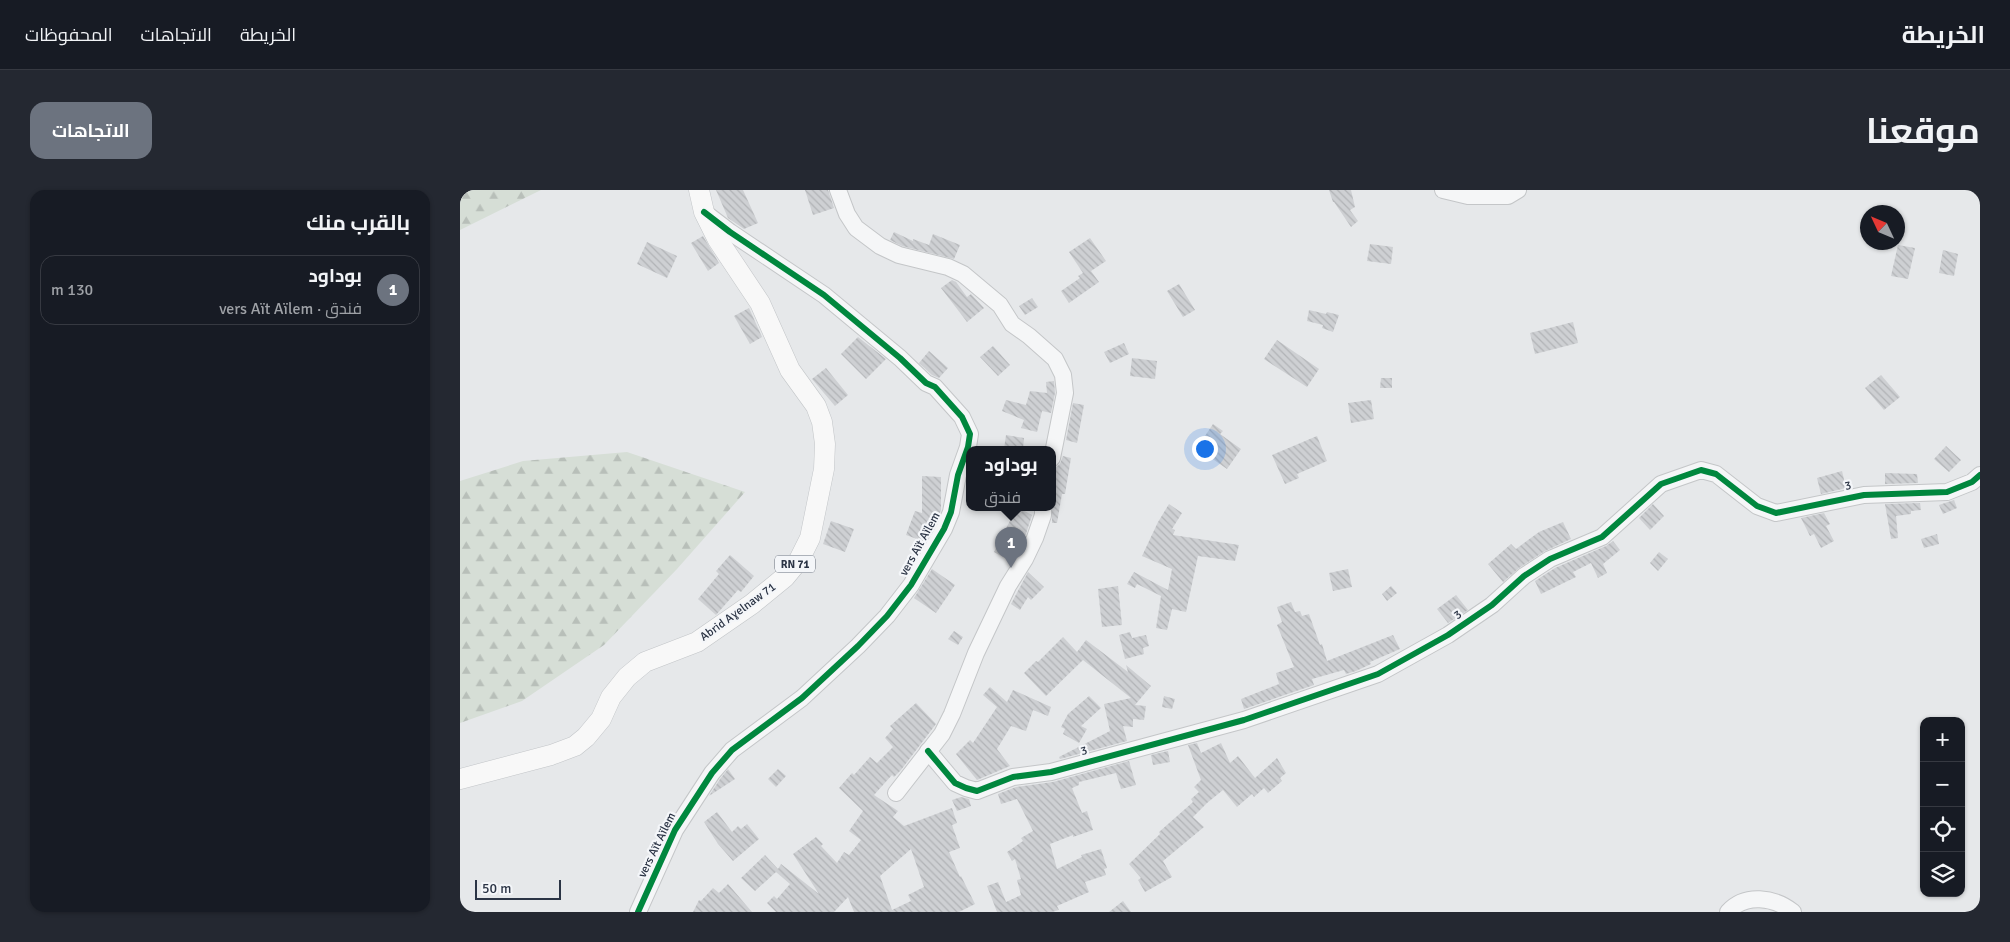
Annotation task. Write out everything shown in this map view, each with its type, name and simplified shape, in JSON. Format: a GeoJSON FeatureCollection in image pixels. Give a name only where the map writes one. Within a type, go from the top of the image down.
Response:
{"type":"FeatureCollection","features":[{"type":"Feature","properties":{"kind":"main road","name":"Abrid Aɣelnaw 71"},"geometry":{"type":"LineString","coordinates":[[460,779],[551,756],[575,746],[586,738],[601,719],[611,697],[627,677],[645,662],[697,642],[752,604],[785,576],[799,560],[810,538],[824,469],[826,444],[822,422],[816,406],[790,370],[760,303],[718,240],[704,212],[699,190]]}},
{"type":"Feature","properties":{"kind":"street"},"geometry":{"type":"LineString","coordinates":[[838,190],[847,214],[856,228],[880,246],[899,255],[940,264],[963,274],[1000,305],[1012,324],[1055,359],[1063,375],[1065,394],[1054,446]]}},
{"type":"Feature","properties":{"kind":"street"},"geometry":{"type":"LineString","coordinates":[[1443,190],[1468,196],[1508,196],[1518,190]]}},
{"type":"Feature","properties":{"kind":"street","name":"vers Aït Aïlem"},"geometry":{"type":"LineString","coordinates":[[704,212],[730,232],[824,295],[900,358],[926,383],[935,387],[962,417],[970,434],[968,446]]}},
{"type":"Feature","properties":{"kind":"street","name":"vers Aït Aïlem"},"geometry":{"type":"LineString","coordinates":[[638,912],[675,830],[712,773],[732,750],[802,698],[858,646],[887,616],[911,585],[944,529],[951,512],[958,475],[966,453]]}},
{"type":"Feature","properties":{"kind":"street","name":"3"},"geometry":{"type":"LineString","coordinates":[[928,751],[955,783],[977,791],[1013,777],[1051,772],[1244,720],[1378,674],[1448,635],[1492,605],[1524,576],[1550,559],[1602,537],[1661,484],[1701,470],[1716,474],[1757,506],[1776,513],[1864,495],[1947,492],[1972,482],[1980,475]]}},
{"type":"Feature","properties":{"kind":"street"},"geometry":{"type":"LineString","coordinates":[[896,793],[942,734],[952,714],[961,686],[1008,586],[1026,559],[1043,511]]}},
{"type":"Feature","properties":{"kind":"street"},"geometry":{"type":"LineString","coordinates":[[1728,912],[1736,904],[1750,899],[1766,900],[1779,904],[1793,912]]}},
{"type":"Feature","properties":{"kind":"green space"},"geometry":{"type":"Polygon","coordinates":[[[460,190],[541,190],[460,230],[460,190]]]}},
{"type":"Feature","properties":{"kind":"green space"},"geometry":{"type":"Polygon","coordinates":[[[627,452],[745,492],[677,569],[604,645],[522,701],[460,723],[460,481],[523,461],[627,452]]]}},
{"type":"Feature","properties":{"kind":"building"},"geometry":{"type":"Polygon","coordinates":[[[716,190],[743,190],[758,223],[744,229],[728,218],[716,190]]]}},
{"type":"Feature","properties":{"kind":"building"},"geometry":{"type":"Polygon","coordinates":[[[805,190],[828,190],[834,208],[813,215],[805,190]]]}},
{"type":"Feature","properties":{"kind":"building"},"geometry":{"type":"Polygon","coordinates":[[[1329,190],[1351,190],[1355,207],[1350,210],[1358,221],[1351,227],[1333,202],[1329,190]]]}},
{"type":"Feature","properties":{"kind":"building"},"geometry":{"type":"Polygon","coordinates":[[[894,232],[913,241],[913,239],[929,245],[933,234],[960,245],[954,259],[902,246],[890,240],[894,232]]]}},
{"type":"Feature","properties":{"kind":"building"},"geometry":{"type":"Polygon","coordinates":[[[703,236],[719,263],[708,271],[691,243],[703,236]]]}},
{"type":"Feature","properties":{"kind":"building"},"geometry":{"type":"Polygon","coordinates":[[[1090,238],[1106,261],[1091,271],[1099,282],[1069,303],[1061,291],[1080,278],[1078,276],[1083,273],[1069,252],[1090,238]]]}},
{"type":"Feature","properties":{"kind":"building"},"geometry":{"type":"Polygon","coordinates":[[[647,242],[677,256],[667,278],[637,264],[647,242]]]}},
{"type":"Feature","properties":{"kind":"building"},"geometry":{"type":"Polygon","coordinates":[[[1370,244],[1393,247],[1391,264],[1367,261],[1370,244]]]}},
{"type":"Feature","properties":{"kind":"building"},"geometry":{"type":"Polygon","coordinates":[[[1905,246],[1915,248],[1908,279],[1891,276],[1897,250],[1905,250],[1905,246]]]}},
{"type":"Feature","properties":{"kind":"building"},"geometry":{"type":"Polygon","coordinates":[[[1943,250],[1958,254],[1954,276],[1939,273],[1943,250]]]}},
{"type":"Feature","properties":{"kind":"building"},"geometry":{"type":"Polygon","coordinates":[[[952,280],[956,282],[967,297],[971,294],[984,308],[967,322],[941,288],[952,280]]]}},
{"type":"Feature","properties":{"kind":"building"},"geometry":{"type":"Polygon","coordinates":[[[1179,284],[1195,310],[1183,317],[1167,291],[1179,284]]]}},
{"type":"Feature","properties":{"kind":"building"},"geometry":{"type":"Polygon","coordinates":[[[1032,298],[1038,307],[1025,315],[1019,306],[1032,298]]]}},
{"type":"Feature","properties":{"kind":"building"},"geometry":{"type":"Polygon","coordinates":[[[749,308],[762,337],[750,344],[734,316],[749,308]]]}},
{"type":"Feature","properties":{"kind":"building"},"geometry":{"type":"Polygon","coordinates":[[[1309,310],[1339,315],[1333,332],[1322,328],[1323,325],[1307,321],[1309,310]]]}},
{"type":"Feature","properties":{"kind":"building"},"geometry":{"type":"Polygon","coordinates":[[[1573,322],[1578,343],[1535,354],[1530,333],[1573,322]]]}},
{"type":"Feature","properties":{"kind":"building"},"geometry":{"type":"Polygon","coordinates":[[[858,337],[886,359],[866,379],[841,354],[858,337]]]}},
{"type":"Feature","properties":{"kind":"building"},"geometry":{"type":"Polygon","coordinates":[[[1277,340],[1319,369],[1307,387],[1264,359],[1277,340]]]}},
{"type":"Feature","properties":{"kind":"building"},"geometry":{"type":"Polygon","coordinates":[[[1124,343],[1129,354],[1110,363],[1104,352],[1124,343]]]}},
{"type":"Feature","properties":{"kind":"building"},"geometry":{"type":"Polygon","coordinates":[[[993,346],[1010,365],[998,376],[980,357],[993,346]]]}},
{"type":"Feature","properties":{"kind":"building"},"geometry":{"type":"Polygon","coordinates":[[[929,351],[948,368],[939,378],[932,375],[919,363],[929,351]]]}},
{"type":"Feature","properties":{"kind":"building"},"geometry":{"type":"Polygon","coordinates":[[[1132,358],[1157,361],[1155,379],[1130,376],[1132,358]]]}},
{"type":"Feature","properties":{"kind":"building"},"geometry":{"type":"Polygon","coordinates":[[[826,368],[848,395],[835,406],[812,379],[826,368]]]}},
{"type":"Feature","properties":{"kind":"building"},"geometry":{"type":"Polygon","coordinates":[[[1881,375],[1900,397],[1884,410],[1865,388],[1881,375]]]}},
{"type":"Feature","properties":{"kind":"building"},"geometry":{"type":"Polygon","coordinates":[[[1381,378],[1392,378],[1392,388],[1380,388],[1381,378]]]}},
{"type":"Feature","properties":{"kind":"building"},"geometry":{"type":"Polygon","coordinates":[[[1054,381],[1055,393],[1051,413],[1042,411],[1037,432],[1021,428],[1024,420],[1002,411],[1006,400],[1026,405],[1030,391],[1047,393],[1046,382],[1054,381]]]}},
{"type":"Feature","properties":{"kind":"building"},"geometry":{"type":"Polygon","coordinates":[[[1371,400],[1374,419],[1351,423],[1348,403],[1371,400]]]}},
{"type":"Feature","properties":{"kind":"building"},"geometry":{"type":"Polygon","coordinates":[[[1073,403],[1084,405],[1077,443],[1066,440],[1073,403]]]}},
{"type":"Feature","properties":{"kind":"building"},"geometry":{"type":"Polygon","coordinates":[[[1213,424],[1223,431],[1220,434],[1241,449],[1227,469],[1197,448],[1213,424]]]}},
{"type":"Feature","properties":{"kind":"building"},"geometry":{"type":"Polygon","coordinates":[[[1006,435],[1024,438],[1023,446],[1004,446],[1006,435]]]}},
{"type":"Feature","properties":{"kind":"building"},"geometry":{"type":"Polygon","coordinates":[[[1317,436],[1327,461],[1297,474],[1299,478],[1285,484],[1272,455],[1317,436]]]}},
{"type":"Feature","properties":{"kind":"building"},"geometry":{"type":"Polygon","coordinates":[[[1946,446],[1961,460],[1949,472],[1934,459],[1946,446]]]}},
{"type":"Feature","properties":{"kind":"building"},"geometry":{"type":"Polygon","coordinates":[[[1063,456],[1071,458],[1065,494],[1062,494],[1057,523],[1052,523],[1052,511],[1056,511],[1056,467],[1060,464],[1063,456]]]}},
{"type":"Feature","properties":{"kind":"building"},"geometry":{"type":"Polygon","coordinates":[[[1842,471],[1846,488],[1821,494],[1817,478],[1842,471]]]}},
{"type":"Feature","properties":{"kind":"building"},"geometry":{"type":"Polygon","coordinates":[[[1885,473],[1917,474],[1918,483],[1885,484],[1885,473]]]}},
{"type":"Feature","properties":{"kind":"building"},"geometry":{"type":"Polygon","coordinates":[[[922,476],[941,477],[941,510],[935,525],[917,556],[913,555],[917,539],[906,535],[915,511],[922,513],[922,476]]]}},
{"type":"Feature","properties":{"kind":"building"},"geometry":{"type":"Polygon","coordinates":[[[1954,500],[1957,508],[1943,514],[1939,505],[1954,500]]]}},
{"type":"Feature","properties":{"kind":"building"},"geometry":{"type":"Polygon","coordinates":[[[1920,503],[1921,510],[1911,511],[1911,514],[1896,516],[1898,538],[1891,539],[1885,504],[1920,503]]]}},
{"type":"Feature","properties":{"kind":"building"},"geometry":{"type":"Polygon","coordinates":[[[1169,504],[1182,513],[1172,529],[1175,530],[1173,535],[1239,545],[1235,561],[1198,556],[1186,612],[1172,609],[1167,630],[1156,628],[1161,596],[1137,584],[1135,588],[1127,584],[1134,572],[1168,590],[1172,569],[1142,556],[1169,504]]]}},
{"type":"Feature","properties":{"kind":"building"},"geometry":{"type":"Polygon","coordinates":[[[1653,504],[1664,516],[1650,530],[1639,518],[1653,504]]]}},
{"type":"Feature","properties":{"kind":"building"},"geometry":{"type":"Polygon","coordinates":[[[1015,511],[1024,511],[1032,515],[1026,534],[1012,562],[994,552],[1015,511]]]}},
{"type":"Feature","properties":{"kind":"building"},"geometry":{"type":"Polygon","coordinates":[[[1824,513],[1830,524],[1826,526],[1834,541],[1821,548],[1814,534],[1810,536],[1801,518],[1824,513]]]}},
{"type":"Feature","properties":{"kind":"building"},"geometry":{"type":"Polygon","coordinates":[[[831,521],[854,529],[845,552],[823,544],[831,521]]]}},
{"type":"Feature","properties":{"kind":"building"},"geometry":{"type":"Polygon","coordinates":[[[1563,522],[1571,539],[1545,551],[1519,568],[1503,582],[1488,564],[1511,544],[1516,549],[1539,532],[1563,522]]]}},
{"type":"Feature","properties":{"kind":"building"},"geometry":{"type":"Polygon","coordinates":[[[1937,534],[1939,544],[1924,548],[1921,539],[1937,534]]]}},
{"type":"Feature","properties":{"kind":"building"},"geometry":{"type":"Polygon","coordinates":[[[1613,541],[1620,550],[1603,564],[1607,573],[1598,578],[1591,563],[1573,572],[1576,577],[1541,594],[1535,581],[1555,568],[1606,546],[1613,541]]]}},
{"type":"Feature","properties":{"kind":"building"},"geometry":{"type":"Polygon","coordinates":[[[1659,552],[1668,559],[1658,571],[1650,563],[1659,552]]]}},
{"type":"Feature","properties":{"kind":"building"},"geometry":{"type":"Polygon","coordinates":[[[730,555],[754,576],[741,592],[738,590],[716,615],[698,599],[719,574],[716,571],[730,555]]]}},
{"type":"Feature","properties":{"kind":"building"},"geometry":{"type":"Polygon","coordinates":[[[932,569],[955,585],[936,613],[914,598],[932,569]]]}},
{"type":"Feature","properties":{"kind":"building"},"geometry":{"type":"Polygon","coordinates":[[[1348,569],[1352,587],[1333,591],[1329,573],[1348,569]]]}},
{"type":"Feature","properties":{"kind":"building"},"geometry":{"type":"Polygon","coordinates":[[[1028,572],[1044,587],[1031,600],[1028,597],[1020,610],[1011,604],[1028,572]]]}},
{"type":"Feature","properties":{"kind":"building"},"geometry":{"type":"Polygon","coordinates":[[[1118,586],[1122,625],[1102,627],[1098,589],[1118,586]]]}},
{"type":"Feature","properties":{"kind":"building"},"geometry":{"type":"Polygon","coordinates":[[[1391,586],[1397,593],[1387,601],[1382,594],[1391,586]]]}},
{"type":"Feature","properties":{"kind":"building"},"geometry":{"type":"Polygon","coordinates":[[[1456,595],[1468,610],[1448,623],[1437,609],[1456,595]]]}},
{"type":"Feature","properties":{"kind":"building"},"geometry":{"type":"Polygon","coordinates":[[[1291,602],[1295,612],[1300,611],[1302,616],[1309,614],[1327,661],[1393,635],[1400,649],[1370,662],[1371,664],[1356,671],[1346,674],[1344,670],[1312,679],[1314,685],[1244,709],[1241,699],[1279,684],[1276,673],[1294,667],[1277,625],[1282,622],[1277,607],[1291,602]]]}},
{"type":"Feature","properties":{"kind":"building"},"geometry":{"type":"Polygon","coordinates":[[[954,631],[963,637],[958,645],[948,639],[954,631]]]}},
{"type":"Feature","properties":{"kind":"building"},"geometry":{"type":"Polygon","coordinates":[[[1130,632],[1132,638],[1146,635],[1149,646],[1143,648],[1144,654],[1125,659],[1119,635],[1130,632]]]}},
{"type":"Feature","properties":{"kind":"building"},"geometry":{"type":"Polygon","coordinates":[[[1063,637],[1077,652],[1086,640],[1128,672],[1126,665],[1151,686],[1135,705],[1146,706],[1144,720],[1133,719],[1133,727],[1123,726],[1127,741],[1060,759],[1059,757],[1110,731],[1104,704],[1131,698],[1083,660],[1046,696],[1024,673],[1063,637]]]}},
{"type":"Feature","properties":{"kind":"building"},"geometry":{"type":"Polygon","coordinates":[[[990,687],[1007,702],[1013,690],[1051,707],[1048,716],[1033,710],[1026,731],[1011,726],[997,749],[1010,766],[977,780],[956,754],[970,740],[973,743],[997,707],[983,695],[990,687]]]}},
{"type":"Feature","properties":{"kind":"building"},"geometry":{"type":"Polygon","coordinates":[[[1089,696],[1101,708],[1081,726],[1087,729],[1079,743],[1063,734],[1065,729],[1061,727],[1068,714],[1089,696]]]}},
{"type":"Feature","properties":{"kind":"building"},"geometry":{"type":"Polygon","coordinates":[[[1164,696],[1175,699],[1172,709],[1162,707],[1164,696]]]}},
{"type":"Feature","properties":{"kind":"building"},"geometry":{"type":"Polygon","coordinates":[[[916,703],[936,724],[901,770],[894,777],[892,775],[874,795],[898,811],[893,817],[904,826],[952,808],[957,823],[952,825],[960,848],[949,852],[975,904],[959,912],[854,912],[848,897],[834,912],[776,912],[767,903],[774,896],[777,899],[790,884],[776,872],[755,891],[741,878],[765,855],[778,869],[781,864],[819,894],[793,854],[816,837],[823,844],[821,846],[837,863],[844,852],[849,855],[861,840],[849,831],[863,811],[839,788],[870,757],[877,763],[893,747],[885,738],[893,729],[890,726],[916,703]],[[911,849],[880,876],[892,910],[911,901],[908,895],[924,887],[911,849]]]}},
{"type":"Feature","properties":{"kind":"building"},"geometry":{"type":"Polygon","coordinates":[[[1197,743],[1201,753],[1221,743],[1230,763],[1238,756],[1255,778],[1277,758],[1286,773],[1280,778],[1282,781],[1268,793],[1264,788],[1254,797],[1252,794],[1237,807],[1223,790],[1207,803],[1193,817],[1204,827],[1163,861],[1172,877],[1145,892],[1138,880],[1141,878],[1129,864],[1160,834],[1159,832],[1193,802],[1191,799],[1199,792],[1194,787],[1201,780],[1188,745],[1197,743]]]}},
{"type":"Feature","properties":{"kind":"building"},"geometry":{"type":"Polygon","coordinates":[[[1168,751],[1170,762],[1153,765],[1151,755],[1168,751]]]}},
{"type":"Feature","properties":{"kind":"building"},"geometry":{"type":"Polygon","coordinates":[[[1129,761],[1136,785],[1121,789],[1116,773],[1079,782],[1079,785],[1072,788],[1082,813],[1087,811],[1093,830],[1050,844],[1057,869],[1082,857],[1081,855],[1101,849],[1107,868],[1104,869],[1106,875],[1085,882],[1089,892],[1057,906],[1059,910],[1052,912],[997,912],[987,886],[998,882],[1006,902],[1021,895],[1017,880],[1021,879],[1015,859],[1012,861],[1007,852],[1023,841],[1021,838],[1033,831],[1017,799],[1001,804],[998,794],[1016,787],[1053,782],[1129,761]]]}},
{"type":"Feature","properties":{"kind":"building"},"geometry":{"type":"Polygon","coordinates":[[[728,769],[735,779],[709,796],[720,779],[728,769]]]}},
{"type":"Feature","properties":{"kind":"building"},"geometry":{"type":"Polygon","coordinates":[[[778,769],[786,776],[776,787],[768,779],[778,769]]]}},
{"type":"Feature","properties":{"kind":"building"},"geometry":{"type":"Polygon","coordinates":[[[961,797],[969,799],[971,806],[957,811],[952,800],[961,797]]]}},
{"type":"Feature","properties":{"kind":"building"},"geometry":{"type":"Polygon","coordinates":[[[717,812],[732,832],[738,826],[741,829],[747,824],[759,839],[733,861],[718,844],[704,822],[717,812]]]}},
{"type":"Feature","properties":{"kind":"building"},"geometry":{"type":"Polygon","coordinates":[[[728,884],[752,912],[693,912],[699,900],[701,901],[713,888],[719,893],[728,884]]]}},
{"type":"Feature","properties":{"kind":"building"},"geometry":{"type":"Polygon","coordinates":[[[1123,901],[1131,912],[1109,912],[1123,901]]]}},
{"type":"Feature","properties":{"kind":"cycle path"},"geometry":{"type":"LineString","coordinates":[[704,212],[730,232],[824,295],[900,358],[926,383],[935,387],[962,417],[970,434],[968,446]]}},
{"type":"Feature","properties":{"kind":"cycle path"},"geometry":{"type":"LineString","coordinates":[[638,912],[675,830],[712,773],[732,750],[802,698],[858,646],[887,616],[911,585],[944,529],[951,512],[958,475],[966,453]]}},
{"type":"Feature","properties":{"kind":"cycle path"},"geometry":{"type":"LineString","coordinates":[[928,751],[955,783],[977,791],[1013,777],[1051,772],[1244,720],[1378,674],[1448,635],[1492,605],[1524,576],[1550,559],[1602,537],[1661,484],[1701,470],[1716,474],[1757,506],[1776,513],[1864,495],[1947,492],[1972,482],[1980,475]]}},
{"type":"Feature","properties":{"kind":"place","name":"بوداود"},"geometry":{"type":"Point","coordinates":[1011,568]}}]}
